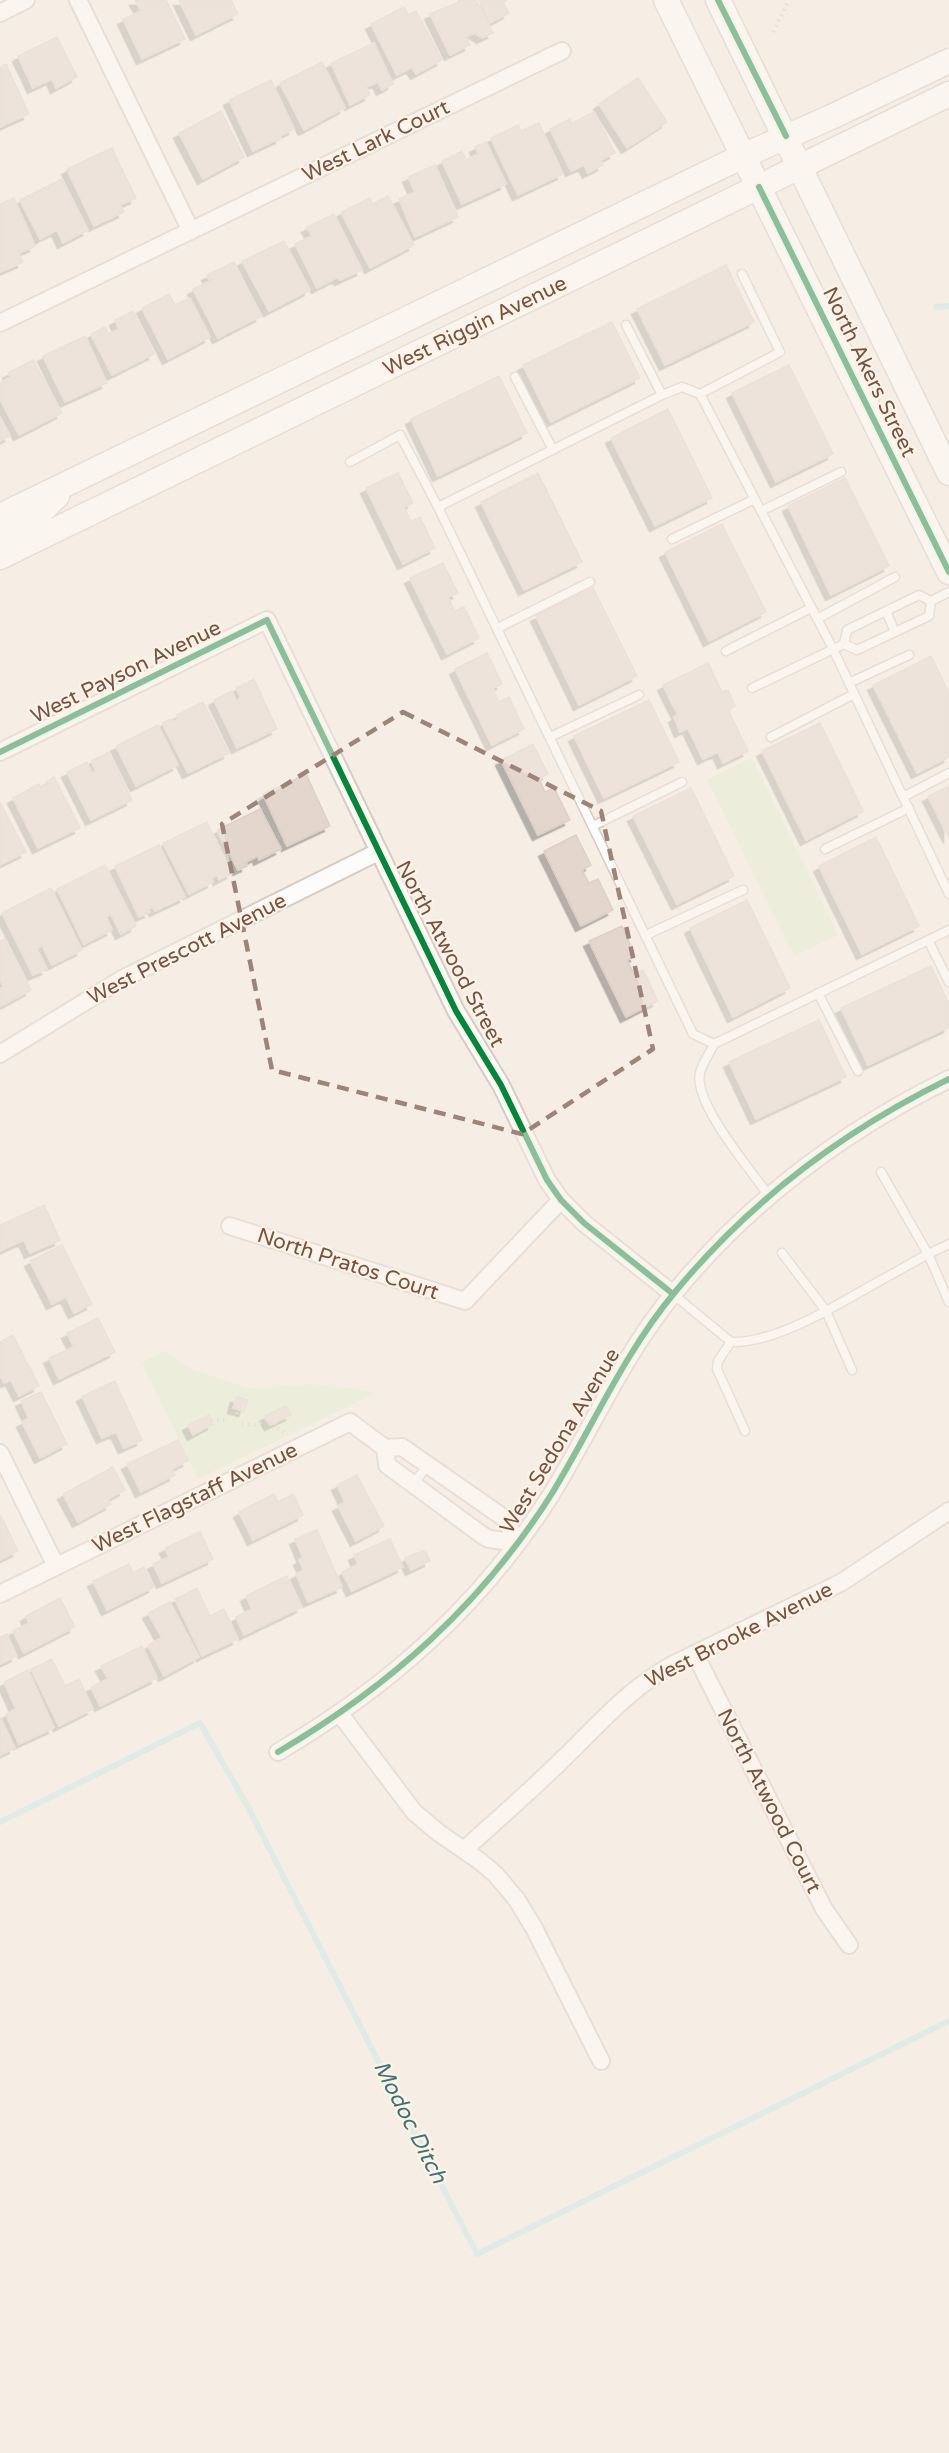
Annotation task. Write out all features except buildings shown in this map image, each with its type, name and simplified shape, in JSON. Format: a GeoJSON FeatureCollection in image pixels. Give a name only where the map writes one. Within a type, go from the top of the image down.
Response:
{"type":"FeatureCollection","features":[{"type":"Feature","properties":{"kind":"main road","name":"North Akers Street"},"geometry":{"type":"LineString","coordinates":[[666,0],[949,572]]}},
{"type":"Feature","properties":{"kind":"main road","name":"North Akers Street"},"geometry":{"type":"LineString","coordinates":[[718,0],[949,473]]}},
{"type":"Feature","properties":{"kind":"main road","name":"West Riggin Avenue"},"geometry":{"type":"LineString","coordinates":[[0,516],[743,156],[949,61]]}},
{"type":"Feature","properties":{"kind":"main road","name":"West Riggin Avenue"},"geometry":{"type":"LineString","coordinates":[[0,557],[949,94]]}},
{"type":"Feature","properties":{"kind":"main road"},"geometry":{"type":"LineString","coordinates":[[0,537],[32,520],[74,480]]}},
{"type":"Feature","properties":{"kind":"street"},"geometry":{"type":"LineString","coordinates":[[0,13],[26,0]]}},
{"type":"Feature","properties":{"kind":"street"},"geometry":{"type":"LineString","coordinates":[[78,0],[191,231]]}},
{"type":"Feature","properties":{"kind":"street","name":"West Lark Court"},"geometry":{"type":"LineString","coordinates":[[0,323],[562,51]]}},
{"type":"Feature","properties":{"kind":"street","name":"West Payson Avenue"},"geometry":{"type":"LineString","coordinates":[[0,753],[267,620]]}},
{"type":"Feature","properties":{"kind":"street","name":"North Atwood Street"},"geometry":{"type":"LineString","coordinates":[[267,620],[463,1025],[492,1069],[547,1180],[561,1200],[584,1223],[674,1294]]}},
{"type":"Feature","properties":{"kind":"street","name":"West Prescott Avenue"},"geometry":{"type":"LineString","coordinates":[[0,1054],[122,979],[378,852]]}},
{"type":"Feature","properties":{"kind":"street","name":"West Sedona Avenue"},"geometry":{"type":"LineString","coordinates":[[278,1752],[340,1714],[372,1691],[432,1640],[469,1603],[518,1543],[552,1492],[625,1365],[674,1294],[714,1248],[769,1196],[847,1137],[901,1104],[949,1079]]}},
{"type":"Feature","properties":{"kind":"street","name":"North Pratos Court"},"geometry":{"type":"LineString","coordinates":[[230,1226],[465,1301],[561,1200]]}},
{"type":"Feature","properties":{"kind":"street","name":"West Flagstaff Avenue"},"geometry":{"type":"LineString","coordinates":[[0,1594],[350,1422],[386,1448],[402,1447],[504,1518],[518,1543]]}},
{"type":"Feature","properties":{"kind":"street","name":"West Flagstaff Avenue"},"geometry":{"type":"LineString","coordinates":[[386,1448],[387,1464],[489,1539],[518,1543]]}},
{"type":"Feature","properties":{"kind":"street"},"geometry":{"type":"LineString","coordinates":[[0,1453],[56,1566]]}},
{"type":"Feature","properties":{"kind":"street","name":"West Brooke Avenue"},"geometry":{"type":"LineString","coordinates":[[465,1849],[537,1784],[617,1704],[658,1673],[842,1582],[948,1516]]}},
{"type":"Feature","properties":{"kind":"street","name":"North Atwood Court"},"geometry":{"type":"LineString","coordinates":[[695,1654],[824,1909],[849,1945]]}},
{"type":"Feature","properties":{"kind":"street"},"geometry":{"type":"LineString","coordinates":[[340,1714],[414,1812],[496,1875],[527,1914],[601,2061]]}},
{"type":"Feature","properties":{"kind":"lane"},"geometry":{"type":"LineString","coordinates":[[700,394],[780,352],[742,274]]}},
{"type":"Feature","properties":{"kind":"lane"},"geometry":{"type":"LineString","coordinates":[[626,325],[662,395]]}},
{"type":"Feature","properties":{"kind":"lane"},"geometry":{"type":"LineString","coordinates":[[515,377],[553,450]]}},
{"type":"Feature","properties":{"kind":"lane"},"geometry":{"type":"LineString","coordinates":[[438,507],[662,395],[682,387],[700,394],[849,683],[949,894]]}},
{"type":"Feature","properties":{"kind":"lane"},"geometry":{"type":"LineString","coordinates":[[350,462],[400,435],[498,628],[693,1034],[714,1044]]}},
{"type":"Feature","properties":{"kind":"lane"},"geometry":{"type":"LineString","coordinates":[[760,511],[841,472]]}},
{"type":"Feature","properties":{"kind":"lane"},"geometry":{"type":"LineString","coordinates":[[672,539],[755,499]]}},
{"type":"Feature","properties":{"kind":"lane"},"geometry":{"type":"LineString","coordinates":[[817,619],[895,577]]}},
{"type":"Feature","properties":{"kind":"lane"},"geometry":{"type":"LineString","coordinates":[[498,628],[590,582]]}},
{"type":"Feature","properties":{"kind":"lane"},"geometry":{"type":"LineString","coordinates":[[931,601],[949,592]]}},
{"type":"Feature","properties":{"kind":"lane"},"geometry":{"type":"LineString","coordinates":[[844,644],[847,630],[919,595],[931,601]]}},
{"type":"Feature","properties":{"kind":"lane"},"geometry":{"type":"LineString","coordinates":[[752,688],[844,644],[857,650],[929,616],[931,601]]}},
{"type":"Feature","properties":{"kind":"lane"},"geometry":{"type":"LineString","coordinates":[[726,651],[811,608]]}},
{"type":"Feature","properties":{"kind":"lane"},"geometry":{"type":"LineString","coordinates":[[886,611],[895,632]]}},
{"type":"Feature","properties":{"kind":"lane"},"geometry":{"type":"LineString","coordinates":[[849,683],[909,655]]}},
{"type":"Feature","properties":{"kind":"lane"},"geometry":{"type":"LineString","coordinates":[[771,737],[854,694]]}},
{"type":"Feature","properties":{"kind":"lane"},"geometry":{"type":"LineString","coordinates":[[550,737],[639,695]]}},
{"type":"Feature","properties":{"kind":"lane"},"geometry":{"type":"LineString","coordinates":[[903,797],[949,773]]}},
{"type":"Feature","properties":{"kind":"lane"},"geometry":{"type":"LineString","coordinates":[[593,826],[682,782]]}},
{"type":"Feature","properties":{"kind":"lane"},"geometry":{"type":"LineString","coordinates":[[825,849],[909,808]]}},
{"type":"Feature","properties":{"kind":"lane"},"geometry":{"type":"LineString","coordinates":[[646,936],[743,890]]}},
{"type":"Feature","properties":{"kind":"lane"},"geometry":{"type":"LineString","coordinates":[[769,1196],[712,1118],[704,1099],[699,1074],[714,1044],[949,930]]}},
{"type":"Feature","properties":{"kind":"lane"},"geometry":{"type":"LineString","coordinates":[[928,940],[949,982]]}},
{"type":"Feature","properties":{"kind":"lane"},"geometry":{"type":"LineString","coordinates":[[818,993],[858,1071]]}},
{"type":"Feature","properties":{"kind":"lane"},"geometry":{"type":"LineString","coordinates":[[881,1172],[928,1254],[949,1302]]}},
{"type":"Feature","properties":{"kind":"lane"},"geometry":{"type":"LineString","coordinates":[[674,1294],[731,1342],[745,1343],[805,1322],[949,1244]]}},
{"type":"Feature","properties":{"kind":"lane"},"geometry":{"type":"LineString","coordinates":[[782,1252],[826,1311],[852,1370]]}},
{"type":"Feature","properties":{"kind":"lane"},"geometry":{"type":"LineString","coordinates":[[731,1342],[718,1361],[717,1369],[745,1431]]}},
{"type":"Feature","properties":{"kind":"lane"},"geometry":{"type":"LineString","coordinates":[[413,1484],[428,1465]]}},
{"type":"Feature","properties":{"kind":"path"},"geometry":{"type":"LineString","coordinates":[[772,32],[789,0]]}},
{"type":"Feature","properties":{"kind":"path"},"geometry":{"type":"LineString","coordinates":[[211,1420],[228,1420]]}},
{"type":"Feature","properties":{"kind":"path"},"geometry":{"type":"LineString","coordinates":[[242,1424],[255,1425],[267,1420]]}},
{"type":"Feature","properties":{"kind":"path"},"geometry":{"type":"LineString","coordinates":[[274,1423],[285,1433]]}},
{"type":"Feature","properties":{"kind":"highlighted area"},"geometry":{"type":"Polygon","coordinates":[[[403,712],[601,811],[653,1049],[522,1134],[272,1070],[222,824],[403,712]]]}},
{"type":"Feature","properties":{"kind":"green space"},"geometry":{"type":"Polygon","coordinates":[[[752,758],[838,935],[794,956],[707,779],[752,758]]]}},
{"type":"Feature","properties":{"kind":"green space"},"geometry":{"type":"Polygon","coordinates":[[[165,1351],[191,1369],[248,1388],[311,1384],[376,1393],[198,1479],[141,1362],[165,1351]]]}},
{"type":"Feature","properties":{"kind":"waterway"},"geometry":{"type":"LineString","coordinates":[[936,307],[949,306]]}},
{"type":"Feature","properties":{"kind":"waterway","name":"Modoc Ditch"},"geometry":{"type":"LineString","coordinates":[[0,1822],[200,1723],[248,1807],[477,2254],[949,2021]]}},
{"type":"Feature","properties":{"kind":"cycle path"},"geometry":{"type":"LineString","coordinates":[[718,0],[786,136]]}},
{"type":"Feature","properties":{"kind":"cycle path"},"geometry":{"type":"LineString","coordinates":[[759,187],[949,572]]}},
{"type":"Feature","properties":{"kind":"cycle path"},"geometry":{"type":"LineString","coordinates":[[0,752],[267,620],[456,1011],[501,1085],[547,1180],[561,1200],[584,1223],[673,1294]]}},
{"type":"Feature","properties":{"kind":"cycle path"},"geometry":{"type":"LineString","coordinates":[[278,1752],[319,1727],[395,1671],[430,1640],[495,1572],[551,1495],[640,1340],[675,1292],[704,1259],[767,1198],[835,1145],[872,1121],[949,1079]]}}]}
